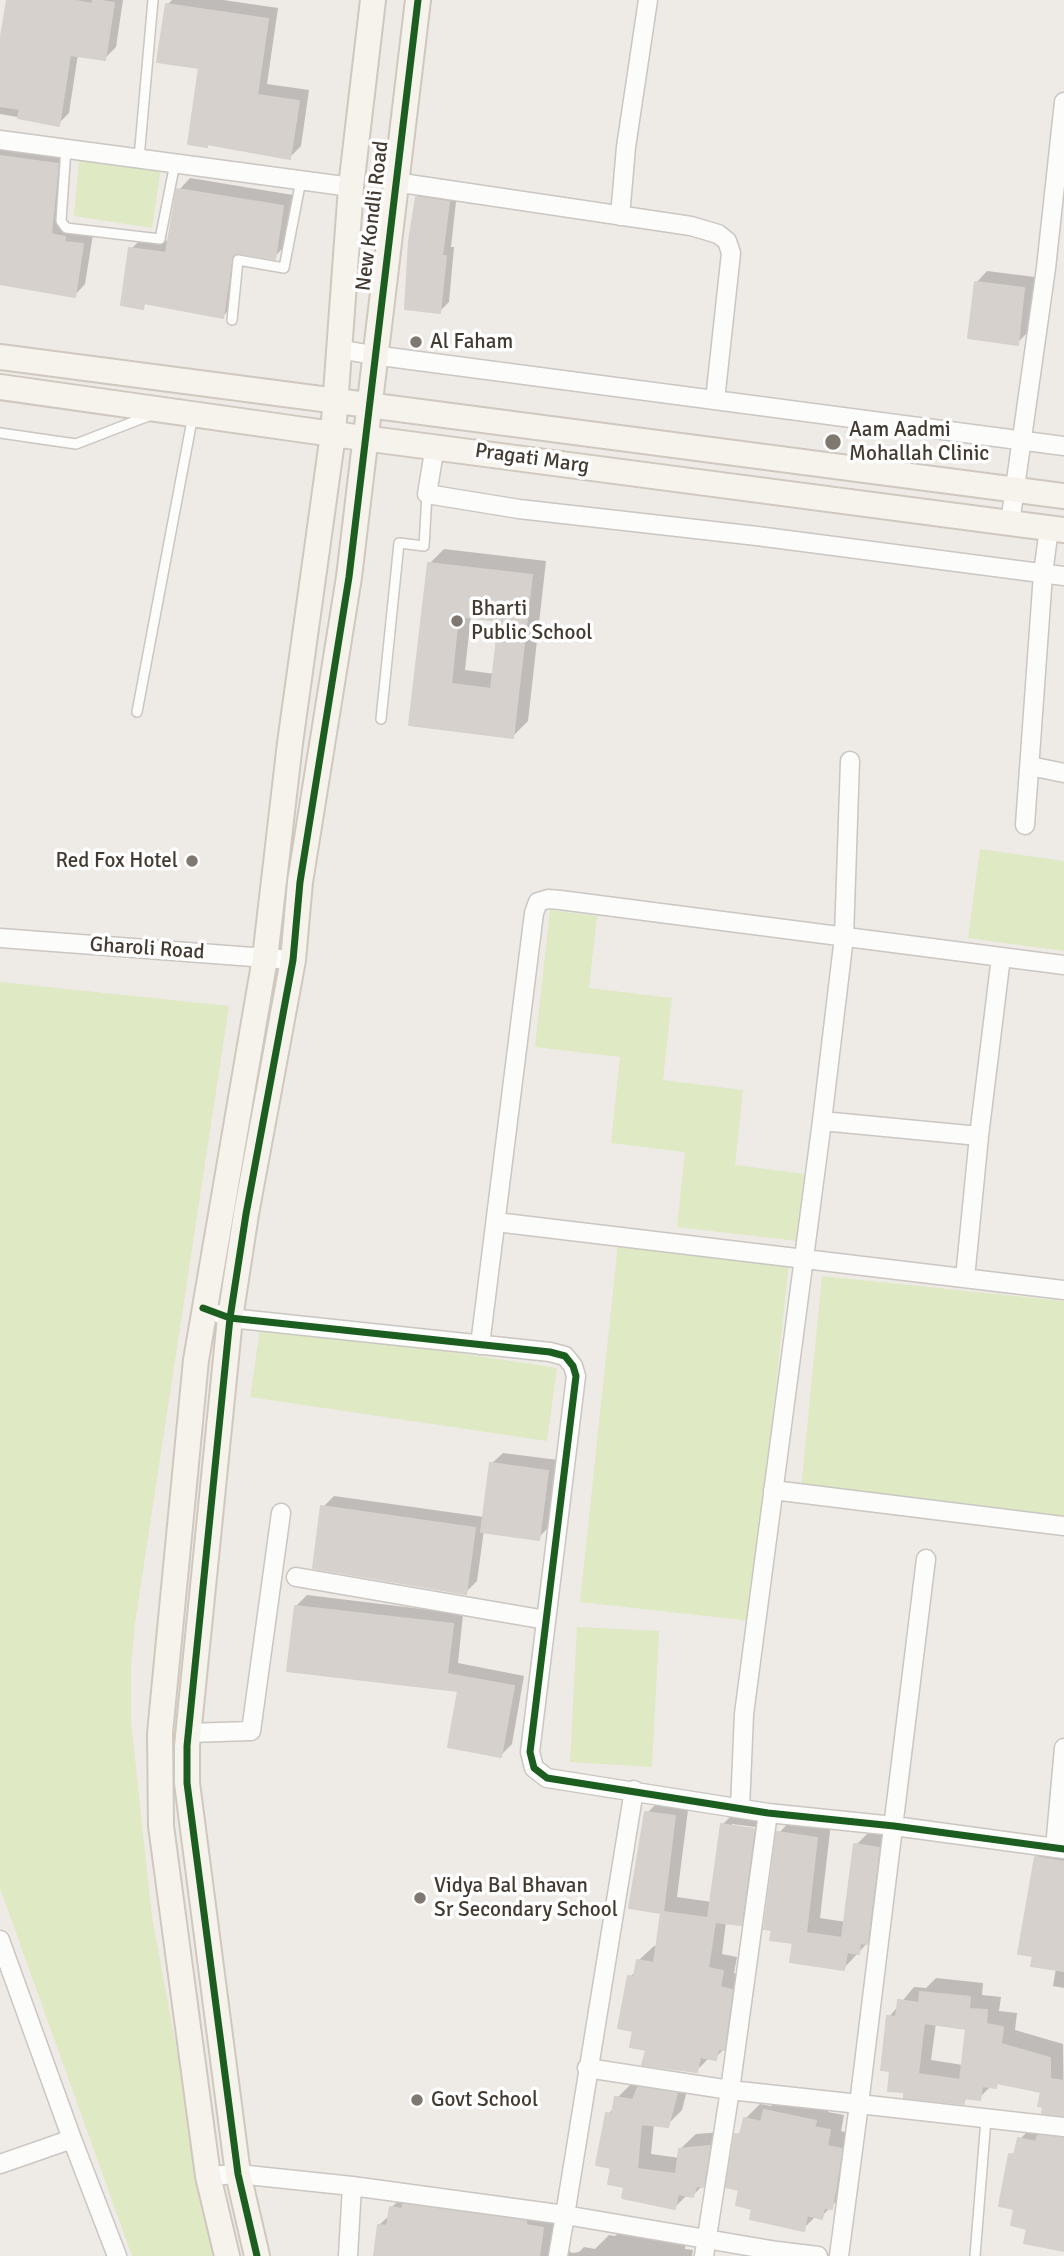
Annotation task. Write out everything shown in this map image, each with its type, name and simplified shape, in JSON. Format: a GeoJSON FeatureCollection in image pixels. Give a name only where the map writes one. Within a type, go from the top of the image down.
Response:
{"type":"FeatureCollection","features":[{"type":"Feature","properties":{"kind":"street","name":"New Kondli Road"},"geometry":{"type":"LineString","coordinates":[[227,2256],[208,2176],[161,1826],[159,1774],[162,1700],[203,1308],[265,958],[290,743],[333,434],[351,187],[373,0]]}},
{"type":"Feature","properties":{"kind":"street","name":"New Kondli Road"},"geometry":{"type":"LineString","coordinates":[[257,2256],[238,2174],[187,1783],[188,1733],[230,1318],[246,1214],[293,961],[300,882],[349,577],[373,355],[418,0]]}},
{"type":"Feature","properties":{"kind":"street"},"geometry":{"type":"LineString","coordinates":[[621,216],[626,147],[648,0]]}},
{"type":"Feature","properties":{"kind":"street"},"geometry":{"type":"LineString","coordinates":[[1010,523],[1021,441],[1055,269],[1064,102]]}},
{"type":"Feature","properties":{"kind":"street"},"geometry":{"type":"LineString","coordinates":[[0,140],[351,187]]}},
{"type":"Feature","properties":{"kind":"street"},"geometry":{"type":"LineString","coordinates":[[395,182],[708,230],[718,234],[727,241],[731,253],[731,272],[715,400]]}},
{"type":"Feature","properties":{"kind":"street"},"geometry":{"type":"LineString","coordinates":[[338,349],[1064,446]]}},
{"type":"Feature","properties":{"kind":"street","name":"Pragati Marg"},"geometry":{"type":"LineString","coordinates":[[0,357],[1064,496]]}},
{"type":"Feature","properties":{"kind":"street","name":"Pragati Marg"},"geometry":{"type":"LineString","coordinates":[[0,387],[333,434],[365,436],[1057,529]]}},
{"type":"Feature","properties":{"kind":"street"},"geometry":{"type":"LineString","coordinates":[[435,446],[427,494],[519,509],[757,536],[1064,576]]}},
{"type":"Feature","properties":{"kind":"street"},"geometry":{"type":"LineString","coordinates":[[1025,825],[1043,574],[1057,529]]}},
{"type":"Feature","properties":{"kind":"street"},"geometry":{"type":"LineString","coordinates":[[740,1808],[744,1714],[844,937],[850,761]]}},
{"type":"Feature","properties":{"kind":"street"},"geometry":{"type":"LineString","coordinates":[[1030,766],[1064,773]]}},
{"type":"Feature","properties":{"kind":"street"},"geometry":{"type":"LineString","coordinates":[[480,1345],[534,913],[538,902],[560,900],[1064,965]]}},
{"type":"Feature","properties":{"kind":"street","name":"Gharoli Road"},"geometry":{"type":"LineString","coordinates":[[0,938],[293,961]]}},
{"type":"Feature","properties":{"kind":"street"},"geometry":{"type":"LineString","coordinates":[[965,1279],[1001,957]]}},
{"type":"Feature","properties":{"kind":"street"},"geometry":{"type":"LineString","coordinates":[[822,1121],[979,1136]]}},
{"type":"Feature","properties":{"kind":"street"},"geometry":{"type":"LineString","coordinates":[[496,1222],[1064,1290]]}},
{"type":"Feature","properties":{"kind":"street"},"geometry":{"type":"LineString","coordinates":[[203,1308],[230,1318],[550,1352],[565,1356],[573,1366],[576,1376],[530,1752],[534,1768],[547,1778],[768,1813],[1060,1848],[1064,1748]]}},
{"type":"Feature","properties":{"kind":"street"},"geometry":{"type":"LineString","coordinates":[[773,1490],[1064,1525]]}},
{"type":"Feature","properties":{"kind":"street"},"geometry":{"type":"LineString","coordinates":[[188,1733],[251,1731],[281,1513]]}},
{"type":"Feature","properties":{"kind":"street"},"geometry":{"type":"LineString","coordinates":[[839,2256],[926,1559]]}},
{"type":"Feature","properties":{"kind":"street"},"geometry":{"type":"LineString","coordinates":[[296,1577],[546,1620]]}},
{"type":"Feature","properties":{"kind":"street"},"geometry":{"type":"LineString","coordinates":[[558,2256],[634,1790]]}},
{"type":"Feature","properties":{"kind":"street"},"geometry":{"type":"LineString","coordinates":[[705,2247],[730,2090],[768,1813]]}},
{"type":"Feature","properties":{"kind":"street"},"geometry":{"type":"LineString","coordinates":[[0,1940],[117,2256]]}},
{"type":"Feature","properties":{"kind":"street"},"geometry":{"type":"LineString","coordinates":[[587,2068],[730,2090],[1064,2127]]}},
{"type":"Feature","properties":{"kind":"street"},"geometry":{"type":"LineString","coordinates":[[0,2164],[72,2139]]}},
{"type":"Feature","properties":{"kind":"street"},"geometry":{"type":"LineString","coordinates":[[208,2176],[238,2174],[352,2186],[565,2215],[705,2247],[818,2256]]}},
{"type":"Feature","properties":{"kind":"street"},"geometry":{"type":"LineString","coordinates":[[348,2256],[352,2186]]}},
{"type":"Feature","properties":{"kind":"lane"},"geometry":{"type":"LineString","coordinates":[[139,158],[153,0]]}},
{"type":"Feature","properties":{"kind":"lane"},"geometry":{"type":"LineString","coordinates":[[66,148],[61,221],[66,228],[160,239],[175,163]]}},
{"type":"Feature","properties":{"kind":"lane"},"geometry":{"type":"LineString","coordinates":[[232,320],[238,260],[285,268],[301,180]]}},
{"type":"Feature","properties":{"kind":"lane"},"geometry":{"type":"LineString","coordinates":[[0,433],[76,444],[166,410]]}},
{"type":"Feature","properties":{"kind":"lane"},"geometry":{"type":"LineString","coordinates":[[137,712],[193,413]]}},
{"type":"Feature","properties":{"kind":"lane"},"geometry":{"type":"LineString","coordinates":[[381,719],[399,543],[424,546],[427,494]]}},
{"type":"Feature","properties":{"kind":"lane"},"geometry":{"type":"LineString","coordinates":[[975,2256],[986,2119]]}},
{"type":"Feature","properties":{"kind":"green space"},"geometry":{"type":"Polygon","coordinates":[[[80,150],[162,161],[152,228],[74,216],[80,150]]]}},
{"type":"Feature","properties":{"kind":"green space"},"geometry":{"type":"Polygon","coordinates":[[[980,849],[1064,861],[1064,951],[968,938],[980,849]]]}},
{"type":"Feature","properties":{"kind":"green space"},"geometry":{"type":"Polygon","coordinates":[[[550,910],[597,916],[589,988],[672,998],[663,1080],[743,1090],[735,1165],[813,1175],[806,1242],[677,1227],[685,1152],[611,1143],[620,1057],[535,1047],[550,910]]]}},
{"type":"Feature","properties":{"kind":"green space"},"geometry":{"type":"Polygon","coordinates":[[[0,982],[229,1006],[135,1623],[131,1665],[131,1721],[152,1917],[215,2256],[132,2256],[0,1888],[0,982]]]}},
{"type":"Feature","properties":{"kind":"green space"},"geometry":{"type":"Polygon","coordinates":[[[618,1244],[789,1263],[751,1621],[580,1602],[618,1244]]]}},
{"type":"Feature","properties":{"kind":"green space"},"geometry":{"type":"Polygon","coordinates":[[[822,1276],[1064,1301],[1064,1516],[801,1489],[822,1276]]]}},
{"type":"Feature","properties":{"kind":"green space"},"geometry":{"type":"Polygon","coordinates":[[[261,1323],[557,1368],[547,1441],[250,1397],[261,1323]]]}},
{"type":"Feature","properties":{"kind":"green space"},"geometry":{"type":"Polygon","coordinates":[[[577,1627],[659,1631],[652,1767],[570,1762],[577,1627]]]}},
{"type":"Feature","properties":{"kind":"building"},"geometry":{"type":"Polygon","coordinates":[[[7,0],[70,0],[93,4],[93,0],[96,0],[114,3],[105,60],[70,55],[59,126],[18,118],[20,109],[0,106],[0,43],[7,0]]]}},
{"type":"Feature","properties":{"kind":"building"},"geometry":{"type":"Polygon","coordinates":[[[166,4],[268,19],[257,95],[299,101],[290,159],[207,144],[207,147],[188,144],[199,68],[157,62],[166,4]]]}},
{"type":"Feature","properties":{"kind":"building"},"geometry":{"type":"Polygon","coordinates":[[[0,156],[58,164],[51,234],[65,237],[64,242],[83,244],[75,297],[0,284],[0,156]]]}},
{"type":"Feature","properties":{"kind":"building"},"geometry":{"type":"Polygon","coordinates":[[[177,189],[283,206],[275,259],[239,253],[232,256],[223,318],[144,303],[143,309],[121,305],[129,248],[166,253],[177,189]]]}},
{"type":"Feature","properties":{"kind":"building"},"geometry":{"type":"Polygon","coordinates":[[[416,197],[449,202],[442,256],[446,256],[440,313],[405,309],[409,241],[416,197]]]}},
{"type":"Feature","properties":{"kind":"building"},"geometry":{"type":"Polygon","coordinates":[[[975,282],[1024,288],[1018,345],[968,338],[975,282]]]}},
{"type":"Feature","properties":{"kind":"building"},"geometry":{"type":"Polygon","coordinates":[[[428,563],[532,575],[513,738],[409,725],[428,563]],[[458,616],[451,684],[491,689],[499,621],[458,616]]]}},
{"type":"Feature","properties":{"kind":"building"},"geometry":{"type":"Polygon","coordinates":[[[490,1463],[548,1471],[539,1540],[481,1532],[490,1463]]]}},
{"type":"Feature","properties":{"kind":"building"},"geometry":{"type":"Polygon","coordinates":[[[321,1506],[475,1528],[466,1594],[313,1568],[321,1506]]]}},
{"type":"Feature","properties":{"kind":"building"},"geometry":{"type":"Polygon","coordinates":[[[295,1606],[453,1624],[447,1674],[514,1686],[501,1757],[448,1747],[458,1691],[287,1671],[295,1606]]]}},
{"type":"Feature","properties":{"kind":"building"},"geometry":{"type":"Polygon","coordinates":[[[645,1812],[675,1816],[663,1912],[708,1918],[721,1824],[754,1829],[741,1925],[715,1922],[708,1968],[723,1971],[720,1987],[732,1990],[724,2050],[718,2049],[716,2060],[700,2057],[697,2072],[642,2065],[646,2050],[630,2047],[633,2031],[618,2028],[628,1976],[634,1977],[637,1960],[654,1963],[661,1913],[629,1908],[645,1812]]]}},
{"type":"Feature","properties":{"kind":"building"},"geometry":{"type":"Polygon","coordinates":[[[777,1832],[817,1838],[806,1933],[842,1938],[854,1844],[879,1848],[867,1944],[860,1943],[859,1954],[847,1952],[844,1970],[790,1962],[793,1943],[770,1940],[772,1930],[764,1929],[777,1832]]]}},
{"type":"Feature","properties":{"kind":"building"},"geometry":{"type":"Polygon","coordinates":[[[1035,1857],[1064,1862],[1064,1971],[1031,1966],[1033,1956],[1018,1954],[1035,1857]]]}},
{"type":"Feature","properties":{"kind":"building"},"geometry":{"type":"Polygon","coordinates":[[[920,1992],[970,1997],[969,2009],[987,2010],[986,2024],[1003,2027],[1001,2044],[1050,2058],[1050,2079],[1064,2081],[1064,2116],[1042,2113],[1043,2107],[1038,2106],[1041,2092],[997,2083],[996,2088],[982,2086],[980,2100],[964,2098],[964,2104],[904,2098],[904,2092],[888,2091],[890,2071],[881,2070],[887,2016],[896,2017],[898,2000],[919,2003],[920,1992]],[[924,2023],[918,2074],[960,2080],[966,2029],[924,2023]]]}},
{"type":"Feature","properties":{"kind":"building"},"geometry":{"type":"Polygon","coordinates":[[[638,2087],[677,2093],[668,2127],[641,2124],[637,2169],[676,2174],[679,2149],[710,2146],[703,2187],[696,2186],[693,2197],[678,2194],[675,2209],[622,2198],[624,2187],[608,2184],[611,2168],[596,2165],[606,2113],[612,2114],[615,2097],[633,2100],[638,2087]]]}},
{"type":"Feature","properties":{"kind":"building"},"geometry":{"type":"Polygon","coordinates":[[[764,2110],[816,2121],[814,2127],[830,2130],[827,2146],[842,2149],[832,2209],[824,2208],[822,2219],[807,2215],[804,2231],[750,2219],[752,2209],[736,2205],[739,2190],[726,2187],[735,2134],[740,2135],[744,2118],[761,2122],[764,2110]]]}},
{"type":"Feature","properties":{"kind":"building"},"geometry":{"type":"Polygon","coordinates":[[[1038,2135],[1064,2138],[1064,2251],[1024,2243],[1027,2229],[1011,2225],[1014,2209],[999,2206],[1009,2154],[1014,2155],[1018,2138],[1036,2142],[1038,2135]]]}},
{"type":"Feature","properties":{"kind":"building"},"geometry":{"type":"Polygon","coordinates":[[[403,2204],[526,2221],[526,2225],[543,2228],[539,2256],[374,2256],[378,2225],[387,2226],[390,2207],[403,2209],[403,2204]]]}},
{"type":"Feature","properties":{"kind":"cycle path"},"geometry":{"type":"LineString","coordinates":[[257,2256],[238,2174],[187,1783],[187,1746],[230,1318],[246,1214],[293,960],[300,882],[349,577],[418,0]]}},
{"type":"Feature","properties":{"kind":"cycle path"},"geometry":{"type":"LineString","coordinates":[[203,1308],[230,1318],[550,1352],[565,1356],[573,1366],[576,1376],[530,1752],[534,1768],[547,1778],[768,1813],[894,1826],[1064,1849]]}},
{"type":"Feature","properties":{"kind":"place","name":"Al Faham"},"geometry":{"type":"Point","coordinates":[416,342]}},
{"type":"Feature","properties":{"kind":"place","name":"Aam Aadmi Mohallah Clinic"},"geometry":{"type":"Point","coordinates":[833,442]}},
{"type":"Feature","properties":{"kind":"place","name":"Bharti Public School"},"geometry":{"type":"Point","coordinates":[457,621]}},
{"type":"Feature","properties":{"kind":"place","name":"Red Fox Hotel"},"geometry":{"type":"Point","coordinates":[192,861]}},
{"type":"Feature","properties":{"kind":"place","name":"Vidya Bal Bhavan Sr Secondary School"},"geometry":{"type":"Point","coordinates":[420,1898]}},
{"type":"Feature","properties":{"kind":"place","name":"Govt School"},"geometry":{"type":"Point","coordinates":[417,2100]}}]}
